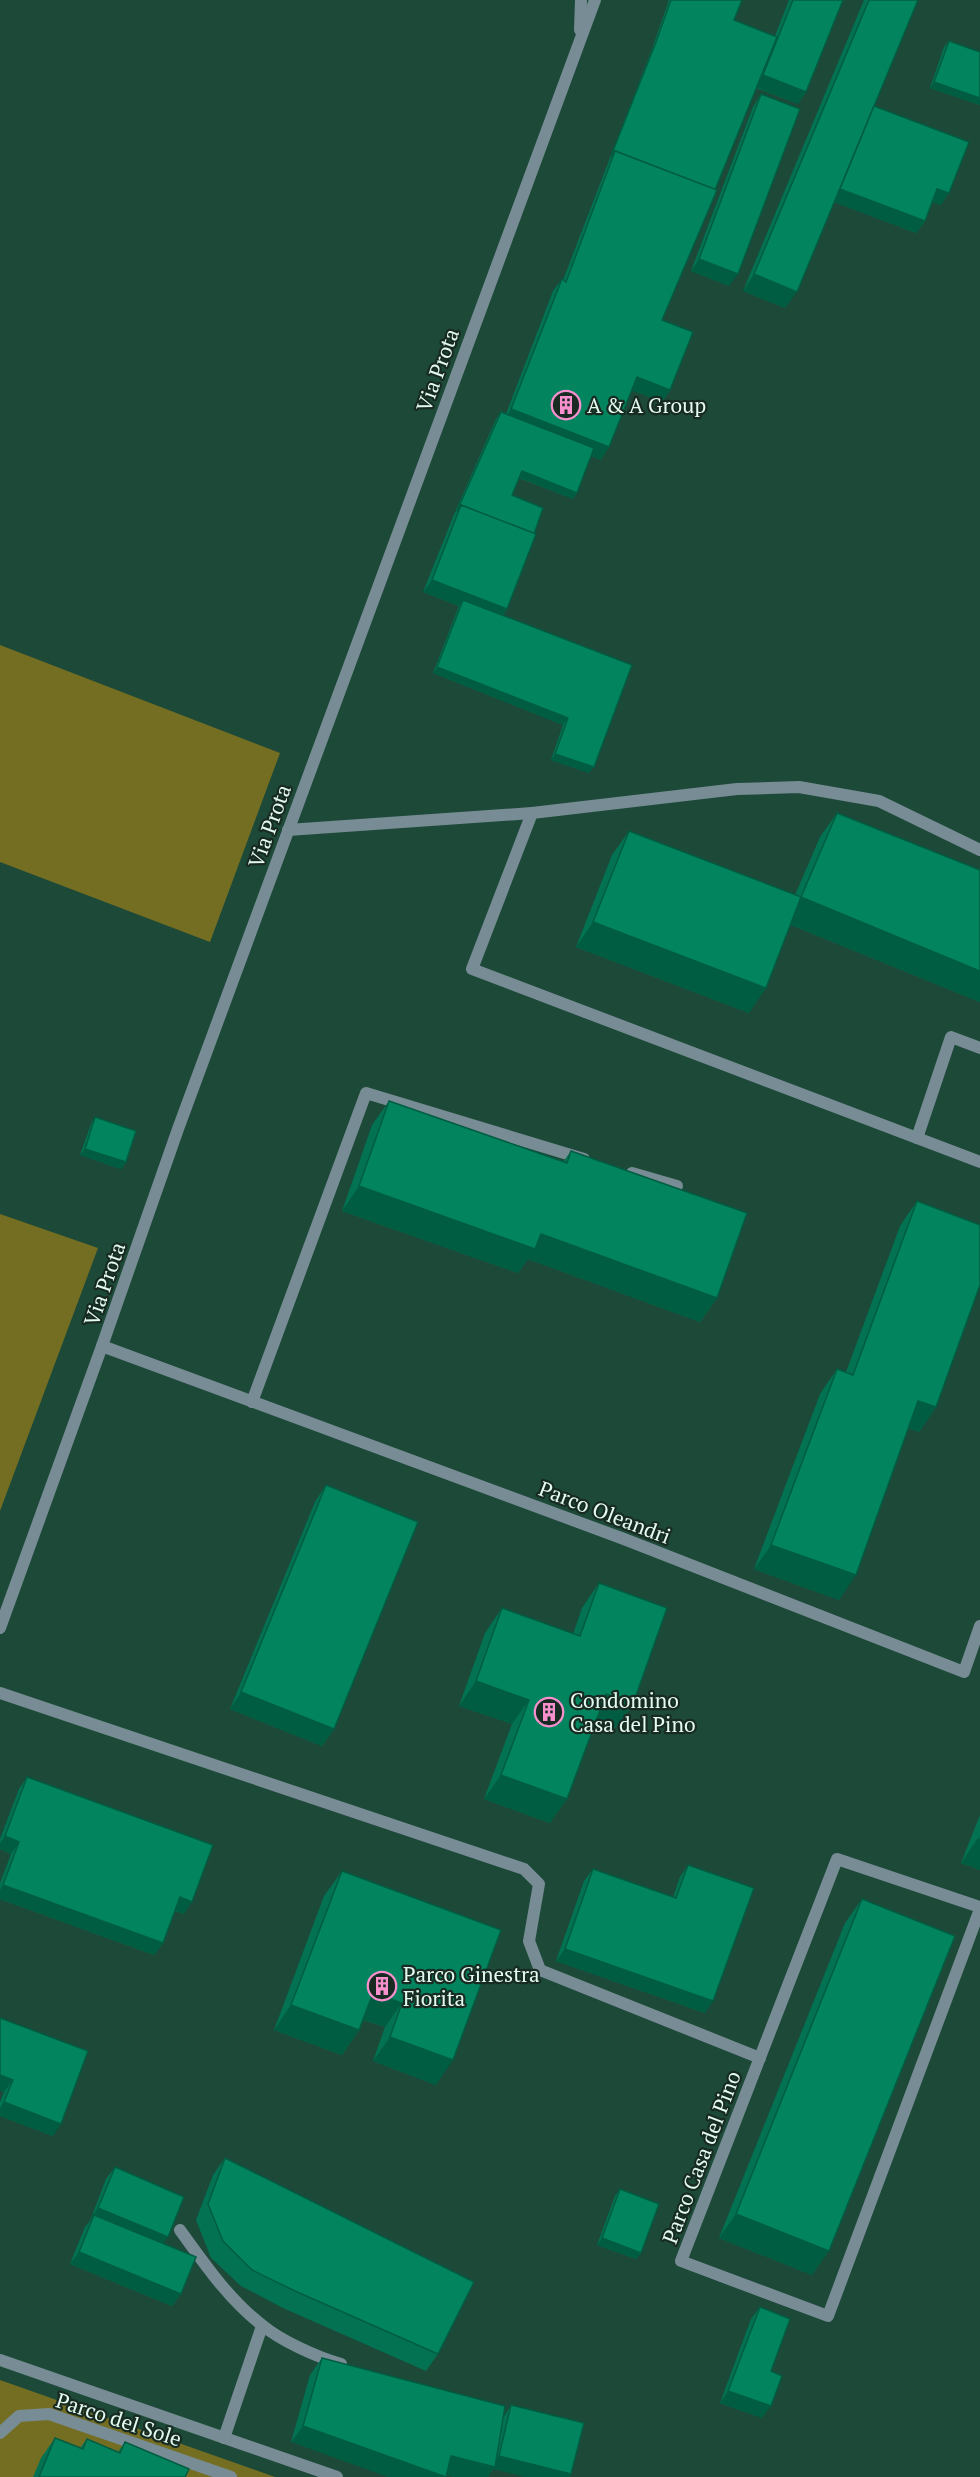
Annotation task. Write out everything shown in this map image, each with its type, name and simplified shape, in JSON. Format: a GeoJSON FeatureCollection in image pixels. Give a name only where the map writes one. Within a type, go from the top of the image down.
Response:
{"type":"FeatureCollection","features":[{"type":"Feature","properties":{"kind":"street"},"geometry":{"type":"LineString","coordinates":[[579,40],[581,0]]}},
{"type":"Feature","properties":{"kind":"street","name":"Via Prota"},"geometry":{"type":"LineString","coordinates":[[0,1628],[178,1129],[595,0]]}},
{"type":"Feature","properties":{"kind":"street"},"geometry":{"type":"LineString","coordinates":[[288,830],[532,813],[736,789],[800,787],[879,801],[980,850]]}},
{"type":"Feature","properties":{"kind":"street"},"geometry":{"type":"LineString","coordinates":[[532,813],[472,969],[980,1162]]}},
{"type":"Feature","properties":{"kind":"street"},"geometry":{"type":"LineString","coordinates":[[917,1138],[951,1037],[980,1048]]}},
{"type":"Feature","properties":{"kind":"street"},"geometry":{"type":"LineString","coordinates":[[252,1402],[366,1093],[599,1163]]}},
{"type":"Feature","properties":{"kind":"street"},"geometry":{"type":"LineString","coordinates":[[621,1170],[677,1186]]}},
{"type":"Feature","properties":{"kind":"street","name":"Parco Oleandri"},"geometry":{"type":"LineString","coordinates":[[102,1346],[624,1539],[964,1672],[980,1626]]}},
{"type":"Feature","properties":{"kind":"street"},"geometry":{"type":"LineString","coordinates":[[0,1694],[524,1869],[539,1884],[529,1941],[540,1970],[760,2058]]}},
{"type":"Feature","properties":{"kind":"street","name":"Parco Casa del Pino"},"geometry":{"type":"LineString","coordinates":[[837,1859],[980,1908],[828,2316],[681,2261],[837,1859]]}},
{"type":"Feature","properties":{"kind":"street"},"geometry":{"type":"LineString","coordinates":[[180,2230],[219,2283],[262,2326],[320,2357],[352,2367]]}},
{"type":"Feature","properties":{"kind":"street"},"geometry":{"type":"LineString","coordinates":[[224,2438],[262,2326]]}},
{"type":"Feature","properties":{"kind":"street"},"geometry":{"type":"LineString","coordinates":[[0,2360],[338,2477]]}},
{"type":"Feature","properties":{"kind":"street","name":"Parco del Sole"},"geometry":{"type":"LineString","coordinates":[[0,2433],[19,2416],[49,2414],[231,2477]]}},
{"type":"Feature","properties":{"kind":"shaded area"},"geometry":{"type":"Polygon","coordinates":[[[0,645],[280,753],[210,942],[0,862],[0,645]]]}},
{"type":"Feature","properties":{"kind":"shaded area"},"geometry":{"type":"Polygon","coordinates":[[[0,1214],[98,1248],[0,1511],[0,1214]]]}},
{"type":"Feature","properties":{"kind":"shaded area"},"geometry":{"type":"Polygon","coordinates":[[[0,2380],[275,2477],[0,2477],[0,2380]]]}},
{"type":"Feature","properties":{"kind":"building"},"geometry":{"type":"Polygon","coordinates":[[[671,0],[742,0],[734,20],[777,37],[715,190],[615,151],[611,156],[671,0]]]}},
{"type":"Feature","properties":{"kind":"building"},"geometry":{"type":"Polygon","coordinates":[[[793,0],[843,0],[806,92],[763,75],[793,0]]]}},
{"type":"Feature","properties":{"kind":"building"},"geometry":{"type":"Polygon","coordinates":[[[869,0],[918,0],[797,292],[754,274],[869,0]]]}},
{"type":"Feature","properties":{"kind":"building"},"geometry":{"type":"Polygon","coordinates":[[[949,41],[980,52],[980,98],[934,82],[949,41]]]}},
{"type":"Feature","properties":{"kind":"building"},"geometry":{"type":"Polygon","coordinates":[[[761,94],[800,109],[738,274],[699,259],[761,94]]]}},
{"type":"Feature","properties":{"kind":"building"},"geometry":{"type":"Polygon","coordinates":[[[874,106],[969,142],[949,193],[937,189],[925,221],[840,189],[874,106]]]}},
{"type":"Feature","properties":{"kind":"building"},"geometry":{"type":"Polygon","coordinates":[[[615,151],[717,190],[662,320],[693,332],[670,390],[637,377],[609,447],[511,409],[562,279],[566,282],[615,151]]]}},
{"type":"Feature","properties":{"kind":"building"},"geometry":{"type":"Polygon","coordinates":[[[501,412],[594,448],[577,493],[522,471],[512,495],[543,508],[534,534],[461,505],[457,511],[501,412]]]}},
{"type":"Feature","properties":{"kind":"building"},"geometry":{"type":"Polygon","coordinates":[[[461,505],[536,534],[507,609],[432,580],[461,505]]]}},
{"type":"Feature","properties":{"kind":"building"},"geometry":{"type":"Polygon","coordinates":[[[463,600],[632,665],[594,767],[555,754],[568,718],[437,667],[463,600]]]}},
{"type":"Feature","properties":{"kind":"building"},"geometry":{"type":"Polygon","coordinates":[[[837,813],[980,870],[980,971],[801,897],[837,813]]]}},
{"type":"Feature","properties":{"kind":"building"},"geometry":{"type":"Polygon","coordinates":[[[629,831],[801,897],[766,988],[593,922],[629,831]]]}},
{"type":"Feature","properties":{"kind":"building"},"geometry":{"type":"Polygon","coordinates":[[[389,1101],[567,1163],[571,1151],[747,1213],[717,1298],[541,1234],[535,1249],[359,1186],[389,1101]]]}},
{"type":"Feature","properties":{"kind":"building"},"geometry":{"type":"Polygon","coordinates":[[[95,1117],[136,1131],[126,1162],[85,1149],[95,1117]]]}},
{"type":"Feature","properties":{"kind":"building"},"geometry":{"type":"Polygon","coordinates":[[[917,1201],[980,1225],[980,1285],[936,1407],[918,1401],[856,1575],[771,1545],[837,1369],[853,1375],[917,1201]]]}},
{"type":"Feature","properties":{"kind":"building"},"geometry":{"type":"Polygon","coordinates":[[[326,1485],[418,1522],[334,1729],[241,1692],[326,1485]]]}},
{"type":"Feature","properties":{"kind":"building","name":"Condomino Casa del Pino"},"geometry":{"type":"Polygon","coordinates":[[[599,1583],[667,1608],[633,1704],[606,1694],[567,1799],[501,1775],[529,1700],[476,1681],[502,1608],[580,1636],[599,1583]]]}},
{"type":"Feature","properties":{"kind":"building"},"geometry":{"type":"Polygon","coordinates":[[[27,1777],[213,1845],[192,1902],[180,1897],[163,1943],[3,1885],[19,1842],[5,1836],[27,1777]]]}},
{"type":"Feature","properties":{"kind":"building"},"geometry":{"type":"Polygon","coordinates":[[[688,1865],[754,1888],[713,2001],[565,1949],[593,1869],[676,1898],[688,1865]]]}},
{"type":"Feature","properties":{"kind":"building","name":"Parco Ginestra Fiorita"},"geometry":{"type":"Polygon","coordinates":[[[342,1871],[501,1930],[453,2060],[390,2037],[402,2003],[373,1993],[359,2030],[291,2005],[342,1871]]]}},
{"type":"Feature","properties":{"kind":"building"},"geometry":{"type":"Polygon","coordinates":[[[862,1899],[955,1936],[829,2251],[736,2214],[862,1899]]]}},
{"type":"Feature","properties":{"kind":"building"},"geometry":{"type":"Polygon","coordinates":[[[0,2018],[88,2051],[61,2124],[4,2102],[13,2080],[0,2075],[0,2018]]]}},
{"type":"Feature","properties":{"kind":"building"},"geometry":{"type":"Polygon","coordinates":[[[225,2158],[474,2282],[438,2354],[252,2270],[223,2241],[208,2204],[225,2158]]]}},
{"type":"Feature","properties":{"kind":"building"},"geometry":{"type":"Polygon","coordinates":[[[115,2167],[184,2197],[168,2237],[98,2208],[115,2167]]]}},
{"type":"Feature","properties":{"kind":"building"},"geometry":{"type":"Polygon","coordinates":[[[620,2189],[659,2204],[641,2253],[602,2238],[620,2189]]]}},
{"type":"Feature","properties":{"kind":"building"},"geometry":{"type":"Polygon","coordinates":[[[94,2215],[196,2257],[181,2294],[79,2252],[94,2215]]]}},
{"type":"Feature","properties":{"kind":"building"},"geometry":{"type":"Polygon","coordinates":[[[760,2307],[790,2319],[771,2371],[782,2376],[771,2406],[728,2391],[760,2307]]]}},
{"type":"Feature","properties":{"kind":"building"},"geometry":{"type":"Polygon","coordinates":[[[322,2358],[505,2406],[495,2467],[451,2456],[446,2477],[303,2426],[322,2358]]]}},
{"type":"Feature","properties":{"kind":"building"},"geometry":{"type":"Polygon","coordinates":[[[511,2405],[584,2423],[571,2474],[499,2456],[511,2405]]]}},
{"type":"Feature","properties":{"kind":"building"},"geometry":{"type":"Polygon","coordinates":[[[55,2438],[83,2449],[87,2439],[120,2453],[125,2442],[189,2469],[185,2477],[39,2477],[55,2438]]]}},
{"type":"Feature","properties":{"kind":"place","name":"A & A Group"},"geometry":{"type":"Point","coordinates":[566,405]}},
{"type":"Feature","properties":{"kind":"place","name":"Condomino Casa del Pino"},"geometry":{"type":"Point","coordinates":[549,1712]}},
{"type":"Feature","properties":{"kind":"place","name":"Parco Ginestra Fiorita"},"geometry":{"type":"Point","coordinates":[382,1986]}}]}
